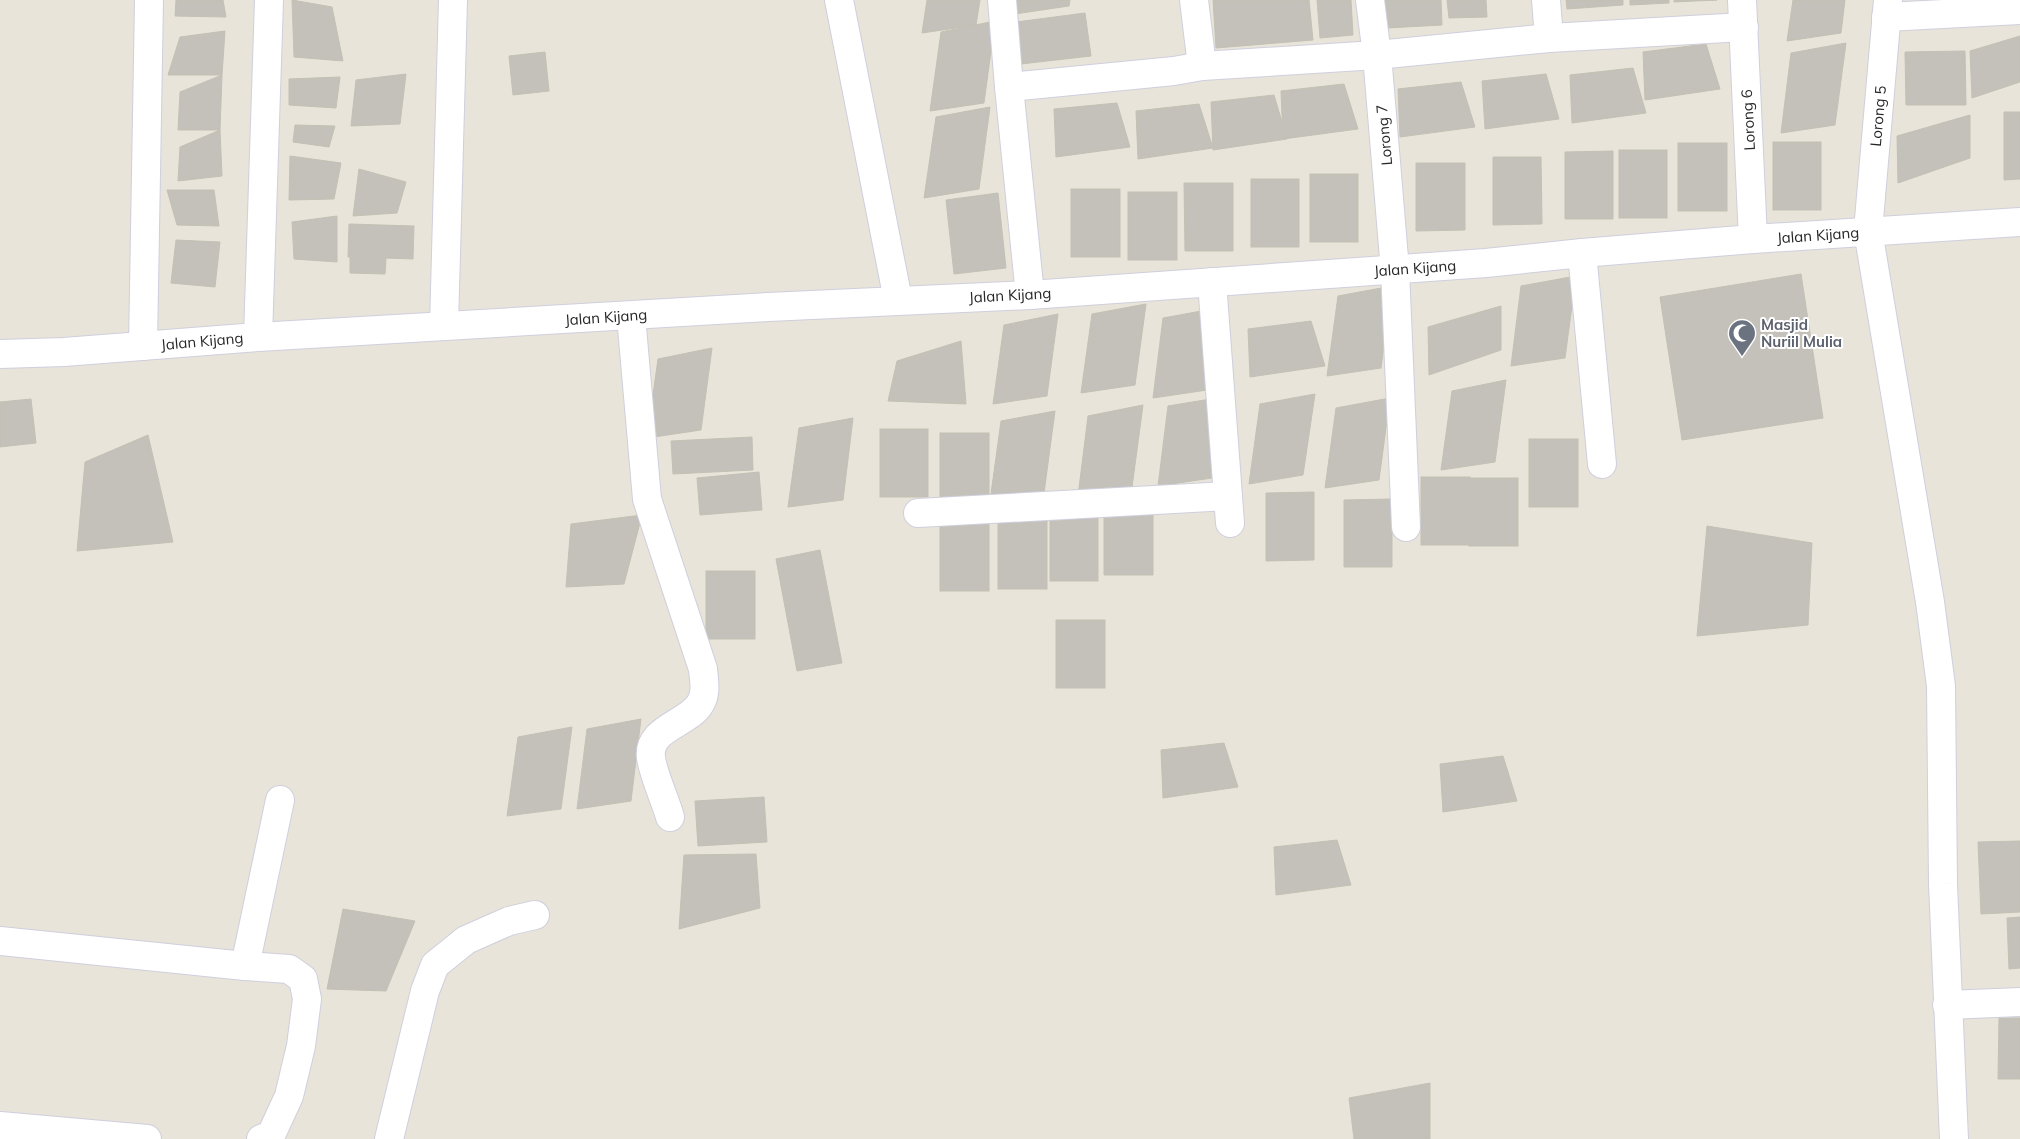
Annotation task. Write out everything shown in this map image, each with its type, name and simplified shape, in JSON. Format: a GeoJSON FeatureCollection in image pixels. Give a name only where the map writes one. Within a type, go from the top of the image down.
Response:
{"type":"FeatureCollection","features":[{"type":"Feature","properties":{"kind":"street"},"geometry":{"type":"LineString","coordinates":[[143,346],[149,0]]}},
{"type":"Feature","properties":{"kind":"street"},"geometry":{"type":"LineString","coordinates":[[258,337],[270,0]]}},
{"type":"Feature","properties":{"kind":"street"},"geometry":{"type":"LineString","coordinates":[[444,326],[453,0]]}},
{"type":"Feature","properties":{"kind":"street"},"geometry":{"type":"LineString","coordinates":[[839,0],[898,300]]}},
{"type":"Feature","properties":{"kind":"street"},"geometry":{"type":"LineString","coordinates":[[1002,0],[1030,295]]}},
{"type":"Feature","properties":{"kind":"street"},"geometry":{"type":"LineString","coordinates":[[1194,0],[1202,66]]}},
{"type":"Feature","properties":{"kind":"street","name":"Lorong 7"},"geometry":{"type":"LineString","coordinates":[[1370,0],[1377,55],[1395,270],[1406,527]]}},
{"type":"Feature","properties":{"kind":"street"},"geometry":{"type":"LineString","coordinates":[[1546,0],[1549,38]]}},
{"type":"Feature","properties":{"kind":"street","name":"Lorong 6"},"geometry":{"type":"LineString","coordinates":[[1742,0],[1754,239]]}},
{"type":"Feature","properties":{"kind":"street"},"geometry":{"type":"LineString","coordinates":[[1887,9],[2020,10]]}},
{"type":"Feature","properties":{"kind":"street","name":"Lorong 5"},"geometry":{"type":"LineString","coordinates":[[1887,9],[1868,231],[1930,602],[1941,686],[1943,884],[1954,1139]]}},
{"type":"Feature","properties":{"kind":"street"},"geometry":{"type":"LineString","coordinates":[[1009,87],[1174,71],[1202,66],[1377,55],[1549,38],[1744,28]]}},
{"type":"Feature","properties":{"kind":"street","name":"Jalan Kijang"},"geometry":{"type":"LineString","coordinates":[[0,354],[444,326],[898,300],[1030,295],[1486,263],[1754,239],[2020,222]]}},
{"type":"Feature","properties":{"kind":"street"},"geometry":{"type":"LineString","coordinates":[[1582,253],[1602,464]]}},
{"type":"Feature","properties":{"kind":"street"},"geometry":{"type":"LineString","coordinates":[[1212,282],[1230,523]]}},
{"type":"Feature","properties":{"kind":"street"},"geometry":{"type":"LineString","coordinates":[[631,316],[647,500],[703,669],[705,688],[700,704],[687,717],[660,734],[652,746],[651,757],[670,817]]}},
{"type":"Feature","properties":{"kind":"street"},"geometry":{"type":"LineString","coordinates":[[918,513],[1228,496]]}},
{"type":"Feature","properties":{"kind":"street"},"geometry":{"type":"LineString","coordinates":[[245,966],[280,800]]}},
{"type":"Feature","properties":{"kind":"street"},"geometry":{"type":"LineString","coordinates":[[389,1139],[425,990],[435,966],[466,940],[509,921],[535,915]]}},
{"type":"Feature","properties":{"kind":"street"},"geometry":{"type":"LineString","coordinates":[[0,941],[288,969],[303,979],[307,999],[301,1046],[289,1096],[271,1135],[261,1139]]}},
{"type":"Feature","properties":{"kind":"street"},"geometry":{"type":"LineString","coordinates":[[1947,1005],[2020,1002]]}},
{"type":"Feature","properties":{"kind":"street"},"geometry":{"type":"LineString","coordinates":[[0,1126],[147,1139]]}},
{"type":"Feature","properties":{"kind":"building"},"geometry":{"type":"Polygon","coordinates":[[[176,0],[223,0],[226,17],[175,16],[176,0]]]}},
{"type":"Feature","properties":{"kind":"building"},"geometry":{"type":"Polygon","coordinates":[[[292,0],[332,7],[343,61],[294,57],[292,0]]]}},
{"type":"Feature","properties":{"kind":"building"},"geometry":{"type":"Polygon","coordinates":[[[927,0],[980,0],[976,25],[922,33],[927,0]]]}},
{"type":"Feature","properties":{"kind":"building"},"geometry":{"type":"Polygon","coordinates":[[[1017,0],[1070,0],[1069,6],[1015,14],[1017,0]]]}},
{"type":"Feature","properties":{"kind":"building"},"geometry":{"type":"Polygon","coordinates":[[[1213,0],[1309,0],[1313,40],[1216,48],[1213,0]]]}},
{"type":"Feature","properties":{"kind":"building"},"geometry":{"type":"Polygon","coordinates":[[[1317,0],[1351,0],[1353,35],[1320,38],[1317,0]]]}},
{"type":"Feature","properties":{"kind":"building"},"geometry":{"type":"Polygon","coordinates":[[[1385,0],[1441,0],[1442,25],[1387,28],[1385,0]]]}},
{"type":"Feature","properties":{"kind":"building"},"geometry":{"type":"Polygon","coordinates":[[[1447,0],[1486,0],[1487,17],[1449,18],[1447,0]]]}},
{"type":"Feature","properties":{"kind":"building"},"geometry":{"type":"Polygon","coordinates":[[[1566,0],[1623,0],[1623,5],[1567,9],[1566,0]]]}},
{"type":"Feature","properties":{"kind":"building"},"geometry":{"type":"Polygon","coordinates":[[[1630,0],[1669,0],[1669,3],[1630,5],[1630,0]]]}},
{"type":"Feature","properties":{"kind":"building"},"geometry":{"type":"Polygon","coordinates":[[[1674,0],[1717,0],[1674,2],[1674,0]]]}},
{"type":"Feature","properties":{"kind":"building"},"geometry":{"type":"Polygon","coordinates":[[[1793,0],[1845,0],[1841,33],[1787,41],[1793,0]]]}},
{"type":"Feature","properties":{"kind":"building"},"geometry":{"type":"Polygon","coordinates":[[[1085,13],[1091,56],[1021,64],[1016,22],[1085,13]]]}},
{"type":"Feature","properties":{"kind":"building"},"geometry":{"type":"Polygon","coordinates":[[[995,21],[984,103],[930,111],[941,32],[995,21]]]}},
{"type":"Feature","properties":{"kind":"building"},"geometry":{"type":"Polygon","coordinates":[[[225,31],[222,75],[168,75],[180,37],[225,31]]]}},
{"type":"Feature","properties":{"kind":"building"},"geometry":{"type":"Polygon","coordinates":[[[2020,36],[2020,82],[1972,98],[1970,51],[2020,36]]]}},
{"type":"Feature","properties":{"kind":"building"},"geometry":{"type":"Polygon","coordinates":[[[1846,43],[1835,125],[1781,133],[1791,53],[1846,43]]]}},
{"type":"Feature","properties":{"kind":"building"},"geometry":{"type":"Polygon","coordinates":[[[1706,44],[1720,89],[1645,100],[1643,52],[1706,44]]]}},
{"type":"Feature","properties":{"kind":"building"},"geometry":{"type":"Polygon","coordinates":[[[1965,51],[1966,105],[1906,105],[1905,52],[1965,51]]]}},
{"type":"Feature","properties":{"kind":"building"},"geometry":{"type":"Polygon","coordinates":[[[545,52],[549,91],[513,95],[509,56],[545,52]]]}},
{"type":"Feature","properties":{"kind":"building"},"geometry":{"type":"Polygon","coordinates":[[[1633,68],[1646,113],[1572,123],[1570,75],[1633,68]]]}},
{"type":"Feature","properties":{"kind":"building"},"geometry":{"type":"Polygon","coordinates":[[[406,74],[400,124],[351,126],[356,80],[406,74]]]}},
{"type":"Feature","properties":{"kind":"building"},"geometry":{"type":"Polygon","coordinates":[[[1546,74],[1559,119],[1485,129],[1482,81],[1546,74]]]}},
{"type":"Feature","properties":{"kind":"building"},"geometry":{"type":"Polygon","coordinates":[[[222,75],[220,130],[178,130],[180,92],[222,75]]]}},
{"type":"Feature","properties":{"kind":"building"},"geometry":{"type":"Polygon","coordinates":[[[340,77],[336,108],[289,105],[289,79],[340,77]]]}},
{"type":"Feature","properties":{"kind":"building"},"geometry":{"type":"Polygon","coordinates":[[[1461,82],[1475,127],[1400,137],[1398,89],[1461,82]]]}},
{"type":"Feature","properties":{"kind":"building"},"geometry":{"type":"Polygon","coordinates":[[[1344,84],[1358,129],[1283,139],[1281,91],[1344,84]]]}},
{"type":"Feature","properties":{"kind":"building"},"geometry":{"type":"Polygon","coordinates":[[[1274,95],[1287,139],[1213,150],[1211,102],[1274,95]]]}},
{"type":"Feature","properties":{"kind":"building"},"geometry":{"type":"Polygon","coordinates":[[[1117,103],[1130,147],[1056,157],[1054,109],[1117,103]]]}},
{"type":"Feature","properties":{"kind":"building"},"geometry":{"type":"Polygon","coordinates":[[[1199,104],[1213,148],[1138,159],[1136,111],[1199,104]]]}},
{"type":"Feature","properties":{"kind":"building"},"geometry":{"type":"Polygon","coordinates":[[[990,107],[979,189],[924,198],[936,117],[990,107]]]}},
{"type":"Feature","properties":{"kind":"building"},"geometry":{"type":"Polygon","coordinates":[[[2004,112],[2020,112],[2020,179],[2004,180],[2004,112]]]}},
{"type":"Feature","properties":{"kind":"building"},"geometry":{"type":"Polygon","coordinates":[[[1970,115],[1970,158],[1898,183],[1897,136],[1970,115]]]}},
{"type":"Feature","properties":{"kind":"building"},"geometry":{"type":"Polygon","coordinates":[[[295,125],[335,126],[329,147],[293,142],[295,125]]]}},
{"type":"Feature","properties":{"kind":"building"},"geometry":{"type":"Polygon","coordinates":[[[220,130],[222,176],[178,181],[180,147],[220,130]]]}},
{"type":"Feature","properties":{"kind":"building"},"geometry":{"type":"Polygon","coordinates":[[[1773,142],[1821,142],[1821,210],[1773,210],[1773,142]]]}},
{"type":"Feature","properties":{"kind":"building"},"geometry":{"type":"Polygon","coordinates":[[[1678,143],[1727,143],[1727,211],[1678,211],[1678,143]]]}},
{"type":"Feature","properties":{"kind":"building"},"geometry":{"type":"Polygon","coordinates":[[[1619,150],[1667,150],[1667,218],[1619,218],[1619,150]]]}},
{"type":"Feature","properties":{"kind":"building"},"geometry":{"type":"Polygon","coordinates":[[[1613,151],[1613,219],[1565,219],[1565,152],[1613,151]]]}},
{"type":"Feature","properties":{"kind":"building"},"geometry":{"type":"Polygon","coordinates":[[[290,156],[341,163],[334,199],[289,200],[290,156]]]}},
{"type":"Feature","properties":{"kind":"building"},"geometry":{"type":"Polygon","coordinates":[[[1493,157],[1541,157],[1542,224],[1493,225],[1493,157]]]}},
{"type":"Feature","properties":{"kind":"building"},"geometry":{"type":"Polygon","coordinates":[[[1416,163],[1465,163],[1465,230],[1416,231],[1416,163]]]}},
{"type":"Feature","properties":{"kind":"building"},"geometry":{"type":"Polygon","coordinates":[[[359,169],[406,182],[397,213],[353,216],[359,169]]]}},
{"type":"Feature","properties":{"kind":"building"},"geometry":{"type":"Polygon","coordinates":[[[1310,174],[1358,174],[1358,242],[1310,242],[1310,174]]]}},
{"type":"Feature","properties":{"kind":"building"},"geometry":{"type":"Polygon","coordinates":[[[1251,179],[1299,179],[1299,247],[1251,247],[1251,179]]]}},
{"type":"Feature","properties":{"kind":"building"},"geometry":{"type":"Polygon","coordinates":[[[1184,183],[1233,183],[1233,251],[1185,251],[1184,183]]]}},
{"type":"Feature","properties":{"kind":"building"},"geometry":{"type":"Polygon","coordinates":[[[1071,189],[1120,189],[1120,257],[1071,257],[1071,189]]]}},
{"type":"Feature","properties":{"kind":"building"},"geometry":{"type":"Polygon","coordinates":[[[167,190],[214,190],[219,226],[177,225],[167,190]]]}},
{"type":"Feature","properties":{"kind":"building"},"geometry":{"type":"Polygon","coordinates":[[[1128,192],[1177,192],[1177,260],[1128,260],[1128,192]]]}},
{"type":"Feature","properties":{"kind":"building"},"geometry":{"type":"Polygon","coordinates":[[[998,193],[1006,268],[954,274],[946,200],[998,193]]]}},
{"type":"Feature","properties":{"kind":"building"},"geometry":{"type":"Polygon","coordinates":[[[337,216],[337,262],[294,259],[292,222],[337,216]]]}},
{"type":"Feature","properties":{"kind":"building"},"geometry":{"type":"Polygon","coordinates":[[[349,224],[414,226],[413,259],[386,258],[385,274],[350,273],[350,257],[348,257],[349,224]]]}},
{"type":"Feature","properties":{"kind":"building"},"geometry":{"type":"Polygon","coordinates":[[[176,240],[220,242],[215,287],[171,283],[176,240]]]}},
{"type":"Feature","properties":{"kind":"building","name":"Masjid Nuriil Mulia"},"geometry":{"type":"Polygon","coordinates":[[[1801,274],[1823,418],[1682,440],[1660,297],[1801,274]]]}},
{"type":"Feature","properties":{"kind":"building"},"geometry":{"type":"Polygon","coordinates":[[[1576,276],[1565,358],[1511,366],[1521,286],[1576,276]]]}},
{"type":"Feature","properties":{"kind":"building"},"geometry":{"type":"Polygon","coordinates":[[[1392,286],[1381,368],[1327,376],[1338,296],[1392,286]]]}},
{"type":"Feature","properties":{"kind":"building"},"geometry":{"type":"Polygon","coordinates":[[[1146,304],[1135,385],[1081,393],[1092,314],[1146,304]]]}},
{"type":"Feature","properties":{"kind":"building"},"geometry":{"type":"Polygon","coordinates":[[[1501,306],[1501,350],[1429,375],[1428,327],[1501,306]]]}},
{"type":"Feature","properties":{"kind":"building"},"geometry":{"type":"Polygon","coordinates":[[[1218,308],[1207,390],[1153,398],[1163,318],[1218,308]]]}},
{"type":"Feature","properties":{"kind":"building"},"geometry":{"type":"Polygon","coordinates":[[[1058,314],[1047,396],[993,404],[1004,325],[1058,314]]]}},
{"type":"Feature","properties":{"kind":"building"},"geometry":{"type":"Polygon","coordinates":[[[1311,321],[1325,366],[1250,377],[1248,329],[1311,321]]]}},
{"type":"Feature","properties":{"kind":"building"},"geometry":{"type":"Polygon","coordinates":[[[961,341],[966,404],[888,401],[897,361],[961,341]]]}},
{"type":"Feature","properties":{"kind":"building"},"geometry":{"type":"Polygon","coordinates":[[[712,348],[701,430],[647,438],[658,359],[712,348]]]}},
{"type":"Feature","properties":{"kind":"building"},"geometry":{"type":"Polygon","coordinates":[[[1506,380],[1495,462],[1441,470],[1452,391],[1506,380]]]}},
{"type":"Feature","properties":{"kind":"building"},"geometry":{"type":"Polygon","coordinates":[[[1315,394],[1303,475],[1249,484],[1260,404],[1315,394]]]}},
{"type":"Feature","properties":{"kind":"building"},"geometry":{"type":"Polygon","coordinates":[[[1223,397],[1212,478],[1158,486],[1168,406],[1223,397]]]}},
{"type":"Feature","properties":{"kind":"building"},"geometry":{"type":"Polygon","coordinates":[[[1390,398],[1379,480],[1325,488],[1336,408],[1390,398]]]}},
{"type":"Feature","properties":{"kind":"building"},"geometry":{"type":"Polygon","coordinates":[[[31,399],[36,443],[0,447],[0,402],[31,399]]]}},
{"type":"Feature","properties":{"kind":"building"},"geometry":{"type":"Polygon","coordinates":[[[1143,405],[1132,487],[1078,496],[1088,416],[1143,405]]]}},
{"type":"Feature","properties":{"kind":"building"},"geometry":{"type":"Polygon","coordinates":[[[1055,411],[1044,493],[990,501],[1001,421],[1055,411]]]}},
{"type":"Feature","properties":{"kind":"building"},"geometry":{"type":"Polygon","coordinates":[[[853,418],[843,500],[788,507],[799,428],[853,418]]]}},
{"type":"Feature","properties":{"kind":"building"},"geometry":{"type":"Polygon","coordinates":[[[880,429],[928,429],[928,497],[880,497],[880,429]]]}},
{"type":"Feature","properties":{"kind":"building"},"geometry":{"type":"Polygon","coordinates":[[[940,433],[989,433],[989,501],[940,501],[940,433]]]}},
{"type":"Feature","properties":{"kind":"building"},"geometry":{"type":"Polygon","coordinates":[[[148,435],[173,542],[77,551],[85,462],[148,435]]]}},
{"type":"Feature","properties":{"kind":"building"},"geometry":{"type":"Polygon","coordinates":[[[752,437],[753,470],[673,474],[671,441],[752,437]]]}},
{"type":"Feature","properties":{"kind":"building"},"geometry":{"type":"Polygon","coordinates":[[[1529,439],[1578,439],[1578,507],[1529,507],[1529,439]]]}},
{"type":"Feature","properties":{"kind":"building"},"geometry":{"type":"Polygon","coordinates":[[[759,472],[762,510],[700,515],[697,478],[759,472]]]}},
{"type":"Feature","properties":{"kind":"building"},"geometry":{"type":"Polygon","coordinates":[[[1421,477],[1470,477],[1470,545],[1421,545],[1421,477]]]}},
{"type":"Feature","properties":{"kind":"building"},"geometry":{"type":"Polygon","coordinates":[[[1469,478],[1518,478],[1518,546],[1469,546],[1469,478]]]}},
{"type":"Feature","properties":{"kind":"building"},"geometry":{"type":"Polygon","coordinates":[[[1314,492],[1314,560],[1266,561],[1266,493],[1314,492]]]}},
{"type":"Feature","properties":{"kind":"building"},"geometry":{"type":"Polygon","coordinates":[[[1392,499],[1392,567],[1344,567],[1344,500],[1392,499]]]}},
{"type":"Feature","properties":{"kind":"building"},"geometry":{"type":"Polygon","coordinates":[[[1153,507],[1153,575],[1104,575],[1104,508],[1153,507]]]}},
{"type":"Feature","properties":{"kind":"building"},"geometry":{"type":"Polygon","coordinates":[[[1050,513],[1098,513],[1098,581],[1050,581],[1050,513]]]}},
{"type":"Feature","properties":{"kind":"building"},"geometry":{"type":"Polygon","coordinates":[[[642,515],[624,584],[566,587],[571,524],[642,515]]]}},
{"type":"Feature","properties":{"kind":"building"},"geometry":{"type":"Polygon","coordinates":[[[998,521],[1047,521],[1047,589],[998,589],[998,521]]]}},
{"type":"Feature","properties":{"kind":"building"},"geometry":{"type":"Polygon","coordinates":[[[940,523],[989,523],[989,591],[940,591],[940,523]]]}},
{"type":"Feature","properties":{"kind":"building"},"geometry":{"type":"Polygon","coordinates":[[[1707,526],[1812,543],[1808,625],[1697,636],[1707,526]]]}},
{"type":"Feature","properties":{"kind":"building"},"geometry":{"type":"Polygon","coordinates":[[[820,550],[842,663],[797,671],[776,559],[820,550]]]}},
{"type":"Feature","properties":{"kind":"building"},"geometry":{"type":"Polygon","coordinates":[[[706,571],[755,571],[755,639],[706,639],[706,571]]]}},
{"type":"Feature","properties":{"kind":"building"},"geometry":{"type":"Polygon","coordinates":[[[1056,620],[1105,620],[1105,688],[1056,688],[1056,620]]]}},
{"type":"Feature","properties":{"kind":"building"},"geometry":{"type":"Polygon","coordinates":[[[641,719],[631,801],[577,809],[587,729],[641,719]]]}},
{"type":"Feature","properties":{"kind":"building"},"geometry":{"type":"Polygon","coordinates":[[[572,727],[561,809],[507,816],[518,737],[572,727]]]}},
{"type":"Feature","properties":{"kind":"building"},"geometry":{"type":"Polygon","coordinates":[[[1224,743],[1238,787],[1163,798],[1161,750],[1224,743]]]}},
{"type":"Feature","properties":{"kind":"building"},"geometry":{"type":"Polygon","coordinates":[[[1503,756],[1517,801],[1443,812],[1440,764],[1503,756]]]}},
{"type":"Feature","properties":{"kind":"building"},"geometry":{"type":"Polygon","coordinates":[[[764,797],[767,842],[698,846],[695,801],[764,797]]]}},
{"type":"Feature","properties":{"kind":"building"},"geometry":{"type":"Polygon","coordinates":[[[1337,840],[1351,885],[1276,895],[1274,847],[1337,840]]]}},
{"type":"Feature","properties":{"kind":"building"},"geometry":{"type":"Polygon","coordinates":[[[2020,841],[2020,912],[1981,914],[1978,842],[2020,841]]]}},
{"type":"Feature","properties":{"kind":"building"},"geometry":{"type":"Polygon","coordinates":[[[756,854],[760,908],[679,929],[684,855],[756,854]]]}},
{"type":"Feature","properties":{"kind":"building"},"geometry":{"type":"Polygon","coordinates":[[[343,909],[415,921],[386,991],[327,989],[343,909]]]}},
{"type":"Feature","properties":{"kind":"building"},"geometry":{"type":"Polygon","coordinates":[[[2020,917],[2020,968],[2009,969],[2007,918],[2020,917]]]}},
{"type":"Feature","properties":{"kind":"building"},"geometry":{"type":"Polygon","coordinates":[[[1999,1018],[2020,1018],[2020,1079],[1998,1079],[1999,1018]]]}},
{"type":"Feature","properties":{"kind":"building"},"geometry":{"type":"Polygon","coordinates":[[[1430,1083],[1430,1139],[1354,1139],[1349,1098],[1430,1083]]]}},
{"type":"Feature","properties":{"kind":"place","name":"Masjid Nuriil Mulia"},"geometry":{"type":"Point","coordinates":[1742,357]}}]}
